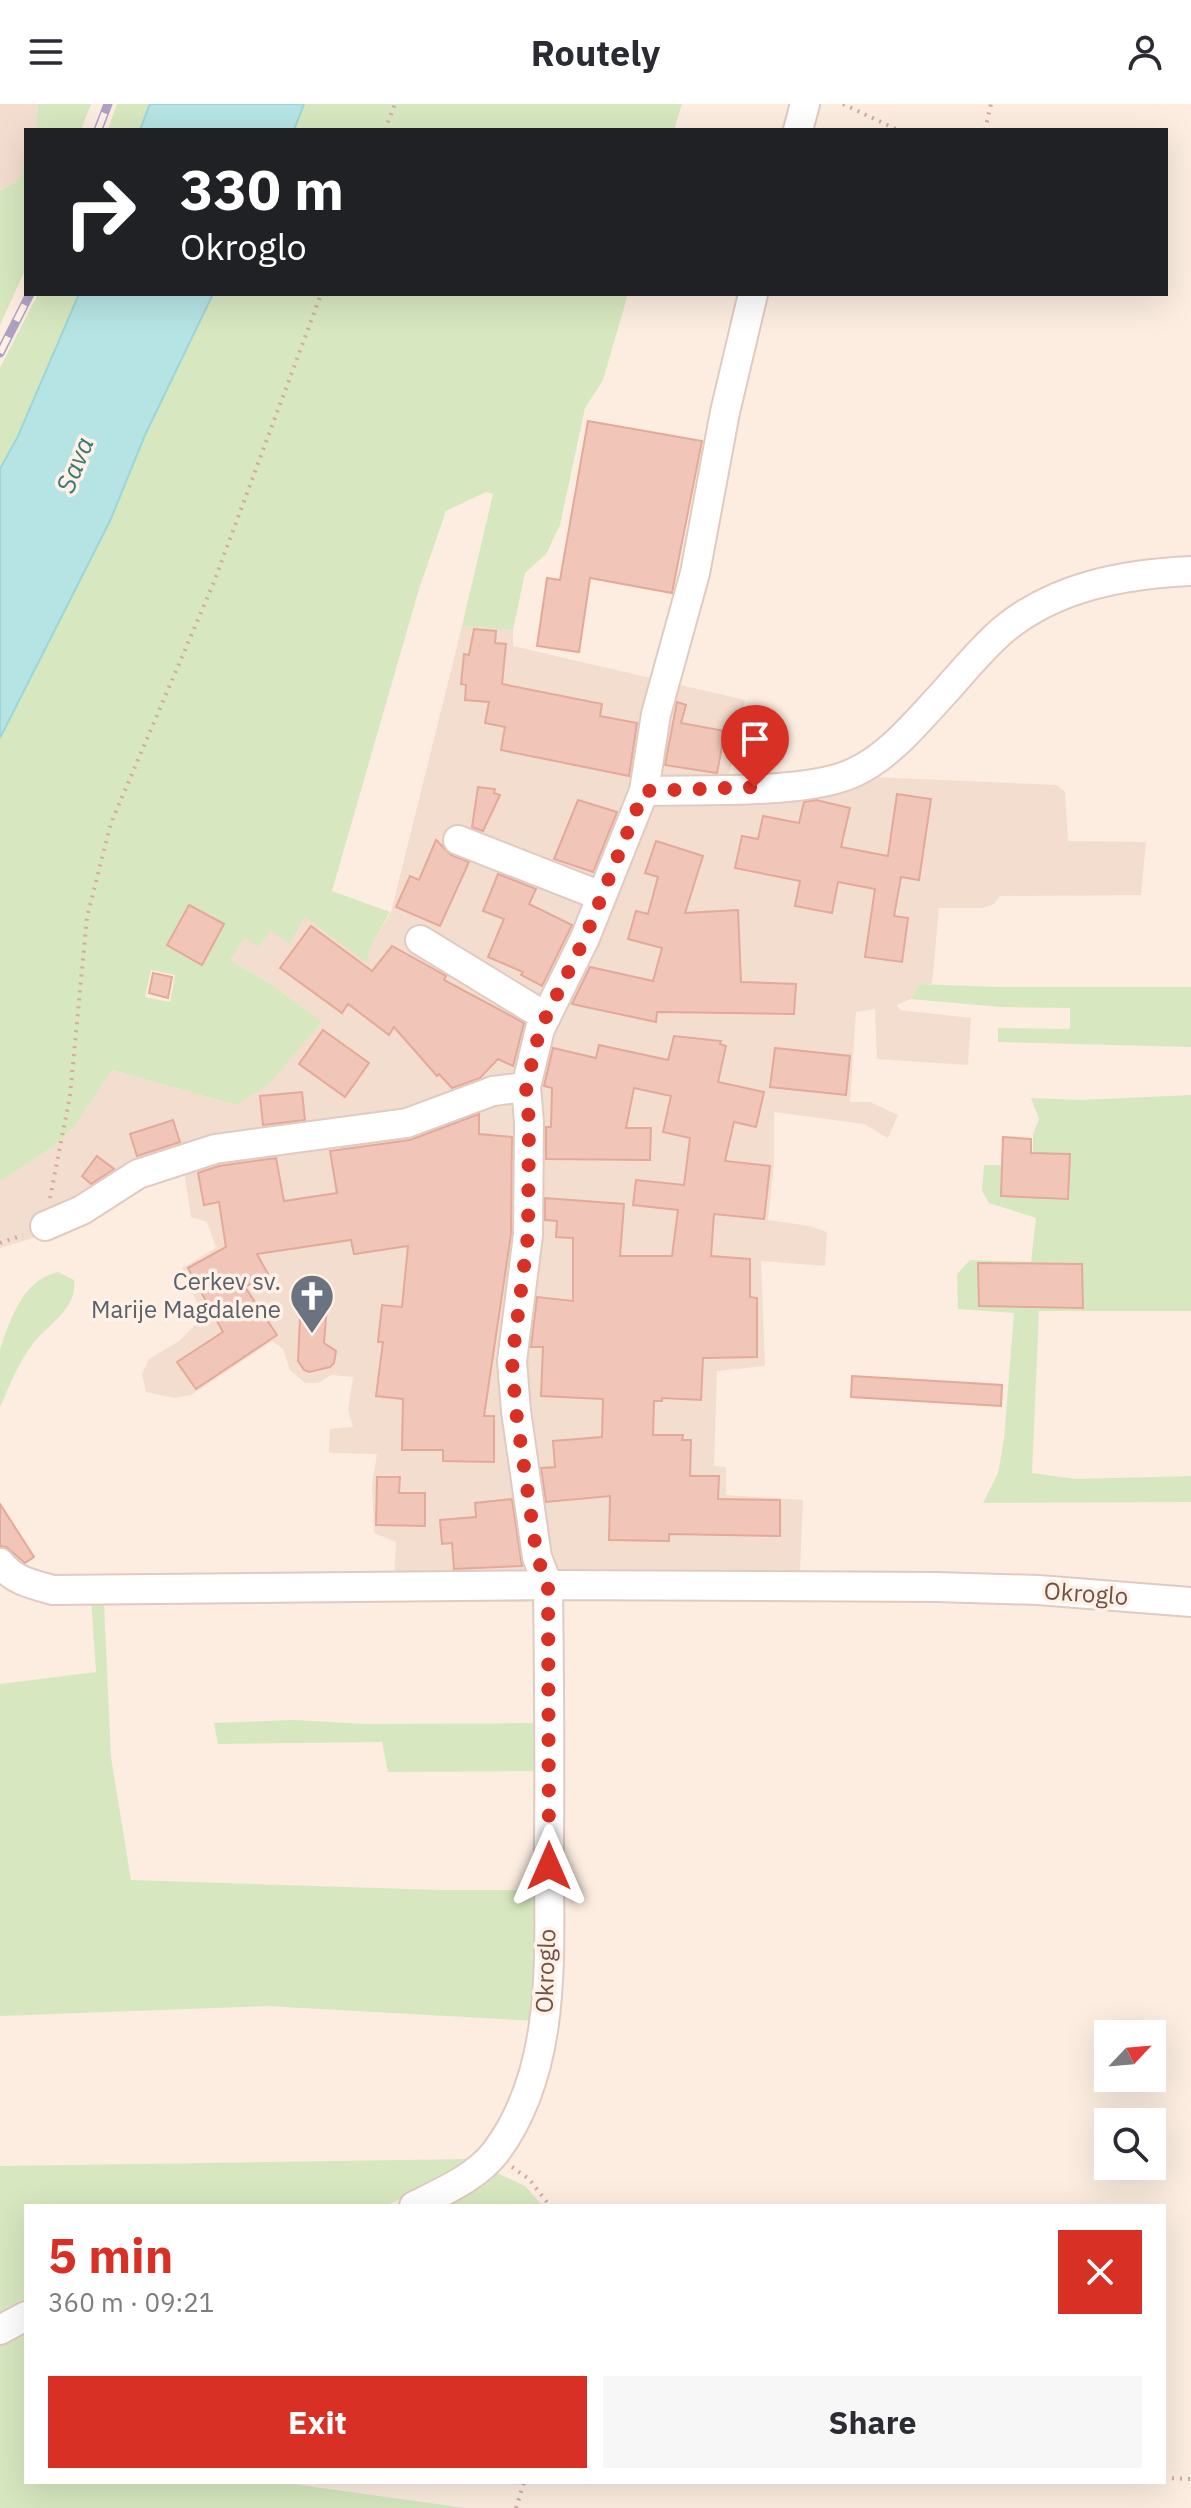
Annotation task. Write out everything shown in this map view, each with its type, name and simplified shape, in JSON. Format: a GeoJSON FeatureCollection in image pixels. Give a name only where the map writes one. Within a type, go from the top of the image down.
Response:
{"type":"FeatureCollection","features":[{"type":"Feature","properties":{"kind":"street"},"geometry":{"type":"LineString","coordinates":[[799,128],[805,104]]}},
{"type":"Feature","properties":{"kind":"street","name":"Okroglo"},"geometry":{"type":"LineString","coordinates":[[418,2204],[462,2181],[494,2155],[532,2082],[544,2029],[548,1954],[548,1585],[534,1543],[512,1361],[528,1235],[529,1122],[526,1087],[546,1017],[585,938],[644,791],[656,714],[695,573],[725,412],[753,296]]}},
{"type":"Feature","properties":{"kind":"street"},"geometry":{"type":"LineString","coordinates":[[644,791],[800,785],[833,780],[856,772],[893,745],[1004,630],[1039,607],[1083,588],[1122,577],[1191,571]]}},
{"type":"Feature","properties":{"kind":"street"},"geometry":{"type":"LineString","coordinates":[[458,840],[601,896]]}},
{"type":"Feature","properties":{"kind":"street"},"geometry":{"type":"LineString","coordinates":[[420,940],[546,1017]]}},
{"type":"Feature","properties":{"kind":"street"},"geometry":{"type":"LineString","coordinates":[[45,1226],[82,1210],[138,1174],[215,1149],[407,1123],[493,1091],[526,1087]]}},
{"type":"Feature","properties":{"kind":"street"},"geometry":{"type":"LineString","coordinates":[[0,1563],[7,1573],[22,1582],[53,1590],[548,1585]]}},
{"type":"Feature","properties":{"kind":"street","name":"Okroglo"},"geometry":{"type":"LineString","coordinates":[[548,1585],[936,1587],[1038,1590],[1191,1602]]}},
{"type":"Feature","properties":{"kind":"street"},"geometry":{"type":"LineString","coordinates":[[0,2330],[24,2317]]}},
{"type":"Feature","properties":{"kind":"path"},"geometry":{"type":"LineString","coordinates":[[386,128],[395,104]]}},
{"type":"Feature","properties":{"kind":"path"},"geometry":{"type":"LineString","coordinates":[[843,104],[894,128]]}},
{"type":"Feature","properties":{"kind":"path"},"geometry":{"type":"LineString","coordinates":[[985,128],[991,104]]}},
{"type":"Feature","properties":{"kind":"path"},"geometry":{"type":"LineString","coordinates":[[45,1226],[70,1096],[87,917],[111,823],[214,582],[320,296]]}},
{"type":"Feature","properties":{"kind":"path"},"geometry":{"type":"LineString","coordinates":[[494,2155],[529,2179],[548,2204]]}},
{"type":"Feature","properties":{"kind":"path"},"geometry":{"type":"LineString","coordinates":[[1166,2478],[1191,2479]]}},
{"type":"Feature","properties":{"kind":"path"},"geometry":{"type":"LineString","coordinates":[[516,2508],[523,2484]]}},
{"type":"Feature","properties":{"kind":"shaded area"},"geometry":{"type":"Polygon","coordinates":[[[0,104],[38,104],[36,128],[24,128],[24,164],[19,180],[0,191],[0,104]]]}},
{"type":"Feature","properties":{"kind":"shaded area"},"geometry":{"type":"Polygon","coordinates":[[[462,626],[513,630],[513,646],[745,700],[728,780],[872,777],[1057,785],[1065,792],[1068,841],[1146,842],[1141,895],[1000,896],[994,904],[983,908],[939,908],[932,984],[919,984],[911,999],[897,1005],[900,1010],[971,1018],[968,1065],[877,1059],[875,1009],[856,1012],[850,1102],[870,1102],[898,1115],[888,1138],[864,1124],[774,1112],[774,1164],[768,1220],[810,1226],[827,1232],[825,1266],[761,1261],[765,1366],[717,1371],[714,1466],[726,1467],[726,1495],[803,1500],[799,1595],[600,1596],[579,1601],[528,1590],[394,1581],[396,1542],[374,1533],[372,1485],[377,1454],[329,1453],[330,1429],[353,1427],[348,1410],[353,1377],[331,1375],[318,1383],[305,1383],[290,1370],[283,1349],[272,1341],[191,1395],[175,1398],[146,1392],[142,1374],[149,1359],[179,1341],[203,1317],[182,1268],[216,1248],[207,1222],[191,1217],[184,1172],[145,1182],[70,1227],[0,1248],[0,1182],[57,1144],[74,1127],[112,1070],[236,1105],[322,1022],[272,985],[230,960],[245,938],[305,916],[367,962],[370,948],[391,912],[462,626]]]}},
{"type":"Feature","properties":{"kind":"green space"},"geometry":{"type":"Polygon","coordinates":[[[38,104],[91,104],[82,128],[36,128],[38,104]]]}},
{"type":"Feature","properties":{"kind":"green space"},"geometry":{"type":"Polygon","coordinates":[[[117,104],[150,104],[141,128],[109,128],[117,104]]]}},
{"type":"Feature","properties":{"kind":"green space"},"geometry":{"type":"Polygon","coordinates":[[[304,104],[682,104],[675,128],[295,128],[304,104]]]}},
{"type":"Feature","properties":{"kind":"green space"},"geometry":{"type":"Polygon","coordinates":[[[24,164],[24,272],[0,325],[0,191],[19,180],[24,164]]]}},
{"type":"Feature","properties":{"kind":"green space"},"geometry":{"type":"Polygon","coordinates":[[[37,296],[78,296],[18,436],[0,469],[0,368],[37,296]]]}},
{"type":"Feature","properties":{"kind":"green space"},"geometry":{"type":"Polygon","coordinates":[[[212,296],[627,296],[603,380],[585,408],[560,525],[546,554],[525,573],[513,630],[462,626],[493,494],[486,492],[446,511],[419,589],[332,891],[390,912],[370,948],[367,963],[305,917],[289,944],[271,930],[258,947],[245,938],[230,960],[272,985],[322,1022],[268,1085],[236,1105],[112,1070],[74,1127],[57,1144],[0,1182],[0,738],[110,521],[145,435],[212,296]],[[151,970],[145,997],[170,1002],[175,975],[151,970]]]}},
{"type":"Feature","properties":{"kind":"green space"},"geometry":{"type":"Polygon","coordinates":[[[919,984],[1191,987],[1191,1047],[998,1042],[998,1028],[1070,1029],[1070,1008],[1000,1007],[911,999],[919,984]]]}},
{"type":"Feature","properties":{"kind":"green space"},"geometry":{"type":"Polygon","coordinates":[[[1191,1095],[1191,1311],[1039,1311],[1032,1473],[1076,1479],[1191,1476],[1191,1502],[983,1503],[998,1473],[1004,1439],[1014,1313],[958,1309],[957,1274],[970,1260],[1031,1262],[1036,1218],[989,1203],[982,1191],[984,1165],[1033,1165],[1033,1134],[1039,1119],[1031,1098],[1082,1100],[1191,1095]]]}},
{"type":"Feature","properties":{"kind":"green space"},"geometry":{"type":"Polygon","coordinates":[[[58,1272],[74,1280],[71,1300],[27,1352],[0,1407],[0,1349],[14,1313],[35,1283],[58,1272]]]}},
{"type":"Feature","properties":{"kind":"green space"},"geometry":{"type":"Polygon","coordinates":[[[528,1590],[527,1602],[128,1599],[104,1604],[111,1757],[131,1880],[440,1890],[539,1890],[537,2021],[266,2006],[0,2016],[0,1684],[96,1672],[91,1600],[111,1594],[528,1590]]]}},
{"type":"Feature","properties":{"kind":"green space"},"geometry":{"type":"Polygon","coordinates":[[[293,1720],[367,1724],[536,1723],[538,1771],[388,1772],[382,1742],[218,1744],[214,1723],[293,1720]]]}},
{"type":"Feature","properties":{"kind":"green space"},"geometry":{"type":"Polygon","coordinates":[[[469,2159],[427,2187],[389,2204],[24,2204],[24,2303],[0,2315],[0,2166],[469,2159]]]}},
{"type":"Feature","properties":{"kind":"green space"},"geometry":{"type":"Polygon","coordinates":[[[497,2173],[525,2186],[541,2204],[450,2204],[497,2173]]]}},
{"type":"Feature","properties":{"kind":"green space"},"geometry":{"type":"Polygon","coordinates":[[[24,2330],[24,2484],[293,2484],[465,2508],[0,2508],[0,2343],[24,2330]]]}},
{"type":"Feature","properties":{"kind":"water"},"geometry":{"type":"Polygon","coordinates":[[[150,104],[304,104],[295,128],[141,128],[150,104]]]}},
{"type":"Feature","properties":{"kind":"water","name":"Sava"},"geometry":{"type":"Polygon","coordinates":[[[78,296],[212,296],[145,435],[110,521],[0,738],[0,469],[18,436],[78,296]]]}},
{"type":"Feature","properties":{"kind":"building"},"geometry":{"type":"Polygon","coordinates":[[[588,421],[702,441],[672,593],[590,578],[579,652],[537,646],[547,578],[560,580],[588,421]]]}},
{"type":"Feature","properties":{"kind":"building"},"geometry":{"type":"Polygon","coordinates":[[[474,629],[496,631],[495,643],[506,644],[502,684],[602,704],[600,716],[637,723],[629,776],[501,750],[505,727],[485,723],[489,702],[465,700],[466,685],[461,684],[464,654],[469,655],[474,629]]]}},
{"type":"Feature","properties":{"kind":"building"},"geometry":{"type":"Polygon","coordinates":[[[677,702],[686,705],[681,723],[725,731],[717,773],[665,765],[677,702]]]}},
{"type":"Feature","properties":{"kind":"building"},"geometry":{"type":"Polygon","coordinates":[[[478,787],[495,789],[494,793],[500,795],[483,831],[472,827],[478,787]]]}},
{"type":"Feature","properties":{"kind":"building"},"geometry":{"type":"Polygon","coordinates":[[[897,794],[931,799],[919,880],[901,877],[894,916],[908,918],[902,962],[865,957],[875,889],[838,882],[832,913],[795,906],[800,881],[735,868],[742,836],[758,839],[763,816],[799,823],[804,802],[816,800],[850,808],[841,847],[888,856],[897,794]]]}},
{"type":"Feature","properties":{"kind":"building"},"geometry":{"type":"Polygon","coordinates":[[[578,800],[617,812],[593,872],[554,859],[578,800]]]}},
{"type":"Feature","properties":{"kind":"building"},"geometry":{"type":"Polygon","coordinates":[[[436,840],[451,855],[469,862],[440,926],[396,907],[410,876],[419,880],[436,840]]]}},
{"type":"Feature","properties":{"kind":"building"},"geometry":{"type":"Polygon","coordinates":[[[656,841],[703,856],[685,913],[738,910],[741,982],[796,984],[794,1014],[657,1012],[656,1022],[572,1004],[590,967],[653,981],[662,948],[628,939],[636,911],[648,914],[658,877],[645,873],[656,841]]]}},
{"type":"Feature","properties":{"kind":"building"},"geometry":{"type":"Polygon","coordinates":[[[498,874],[536,889],[529,904],[572,925],[542,986],[521,975],[523,972],[488,957],[504,919],[483,911],[498,874]]]}},
{"type":"Feature","properties":{"kind":"building"},"geometry":{"type":"Polygon","coordinates":[[[189,905],[224,924],[202,965],[167,945],[189,905]]]}},
{"type":"Feature","properties":{"kind":"building"},"geometry":{"type":"Polygon","coordinates":[[[311,926],[372,971],[392,946],[446,976],[444,980],[524,1023],[513,1066],[498,1059],[480,1078],[452,1088],[439,1074],[437,1076],[394,1027],[389,1035],[348,1004],[342,1013],[280,968],[311,926]]]}},
{"type":"Feature","properties":{"kind":"building"},"geometry":{"type":"Polygon","coordinates":[[[153,973],[172,977],[168,998],[149,993],[153,973]]]}},
{"type":"Feature","properties":{"kind":"building"},"geometry":{"type":"Polygon","coordinates":[[[323,1030],[369,1063],[345,1097],[299,1064],[323,1030]]]}},
{"type":"Feature","properties":{"kind":"building"},"geometry":{"type":"Polygon","coordinates":[[[674,1036],[721,1041],[720,1044],[726,1046],[718,1082],[764,1092],[756,1127],[734,1122],[725,1161],[770,1166],[764,1219],[714,1214],[711,1256],[750,1259],[750,1297],[757,1298],[757,1357],[703,1358],[701,1400],[662,1398],[662,1401],[654,1401],[653,1435],[683,1435],[682,1440],[691,1440],[690,1476],[719,1476],[718,1499],[780,1500],[780,1536],[669,1534],[669,1541],[609,1540],[610,1496],[546,1502],[541,1468],[555,1467],[553,1441],[602,1437],[603,1399],[541,1396],[543,1347],[531,1347],[537,1297],[573,1301],[573,1238],[556,1237],[557,1221],[545,1220],[545,1198],[624,1204],[620,1256],[672,1256],[678,1210],[633,1205],[636,1180],[684,1185],[690,1138],[663,1132],[671,1096],[634,1088],[626,1128],[651,1128],[650,1160],[546,1159],[546,1127],[551,1127],[552,1088],[544,1086],[553,1048],[596,1058],[599,1045],[668,1060],[674,1036]]]}},
{"type":"Feature","properties":{"kind":"building"},"geometry":{"type":"Polygon","coordinates":[[[775,1048],[850,1056],[846,1095],[770,1087],[775,1048]]]}},
{"type":"Feature","properties":{"kind":"building"},"geometry":{"type":"Polygon","coordinates":[[[302,1092],[305,1120],[263,1125],[260,1096],[302,1092]]]}},
{"type":"Feature","properties":{"kind":"building"},"geometry":{"type":"Polygon","coordinates":[[[479,1114],[479,1134],[512,1137],[511,1234],[484,1416],[494,1416],[494,1462],[443,1461],[443,1450],[402,1450],[403,1399],[376,1396],[383,1342],[378,1342],[382,1305],[402,1307],[408,1246],[354,1254],[351,1240],[257,1254],[268,1274],[245,1287],[277,1335],[196,1389],[177,1362],[223,1332],[188,1268],[226,1247],[219,1202],[204,1205],[198,1173],[219,1166],[276,1158],[284,1201],[337,1193],[330,1151],[410,1140],[479,1114]]]}},
{"type":"Feature","properties":{"kind":"building"},"geometry":{"type":"Polygon","coordinates":[[[173,1120],[180,1142],[137,1156],[130,1134],[173,1120]]]}},
{"type":"Feature","properties":{"kind":"building"},"geometry":{"type":"Polygon","coordinates":[[[1003,1137],[1031,1139],[1031,1153],[1070,1154],[1068,1199],[1001,1196],[1003,1137]]]}},
{"type":"Feature","properties":{"kind":"building"},"geometry":{"type":"Polygon","coordinates":[[[97,1156],[114,1169],[91,1184],[82,1176],[97,1156]]]}},
{"type":"Feature","properties":{"kind":"building"},"geometry":{"type":"Polygon","coordinates":[[[978,1263],[1082,1264],[1083,1308],[979,1306],[978,1263]]]}},
{"type":"Feature","properties":{"kind":"building","name":"Cerkev sv. Marije Magdalene"},"geometry":{"type":"Polygon","coordinates":[[[309,1304],[327,1305],[324,1343],[336,1351],[330,1367],[309,1372],[298,1361],[300,1319],[302,1315],[308,1315],[309,1304]]]}},
{"type":"Feature","properties":{"kind":"building"},"geometry":{"type":"Polygon","coordinates":[[[852,1376],[1002,1385],[1001,1406],[851,1397],[852,1376]]]}},
{"type":"Feature","properties":{"kind":"building"},"geometry":{"type":"Polygon","coordinates":[[[377,1477],[400,1477],[399,1493],[425,1493],[425,1526],[376,1525],[377,1477]]]}},
{"type":"Feature","properties":{"kind":"building"},"geometry":{"type":"Polygon","coordinates":[[[512,1499],[522,1566],[454,1569],[452,1543],[442,1544],[440,1520],[476,1517],[475,1503],[512,1499]]]}},
{"type":"Feature","properties":{"kind":"building"},"geometry":{"type":"Polygon","coordinates":[[[0,1504],[34,1557],[25,1563],[6,1547],[0,1546],[0,1504]]]}},
{"type":"Feature","properties":{"kind":"railway"},"geometry":{"type":"LineString","coordinates":[[99,128],[108,104]]}},
{"type":"Feature","properties":{"kind":"railway"},"geometry":{"type":"LineString","coordinates":[[0,353],[29,296]]}},
{"type":"Feature","properties":{"kind":"place","name":"Cerkev sv. Marije Magdalene"},"geometry":{"type":"Point","coordinates":[312,1335]}},
{"type":"Feature","properties":{"kind":"route"},"geometry":{"type":"LineString","coordinates":[[549,1866],[548,1585],[537,1557],[525,1484],[512,1361],[528,1235],[529,1122],[526,1087],[540,1029],[585,938],[644,791],[755,787]]}}]}
